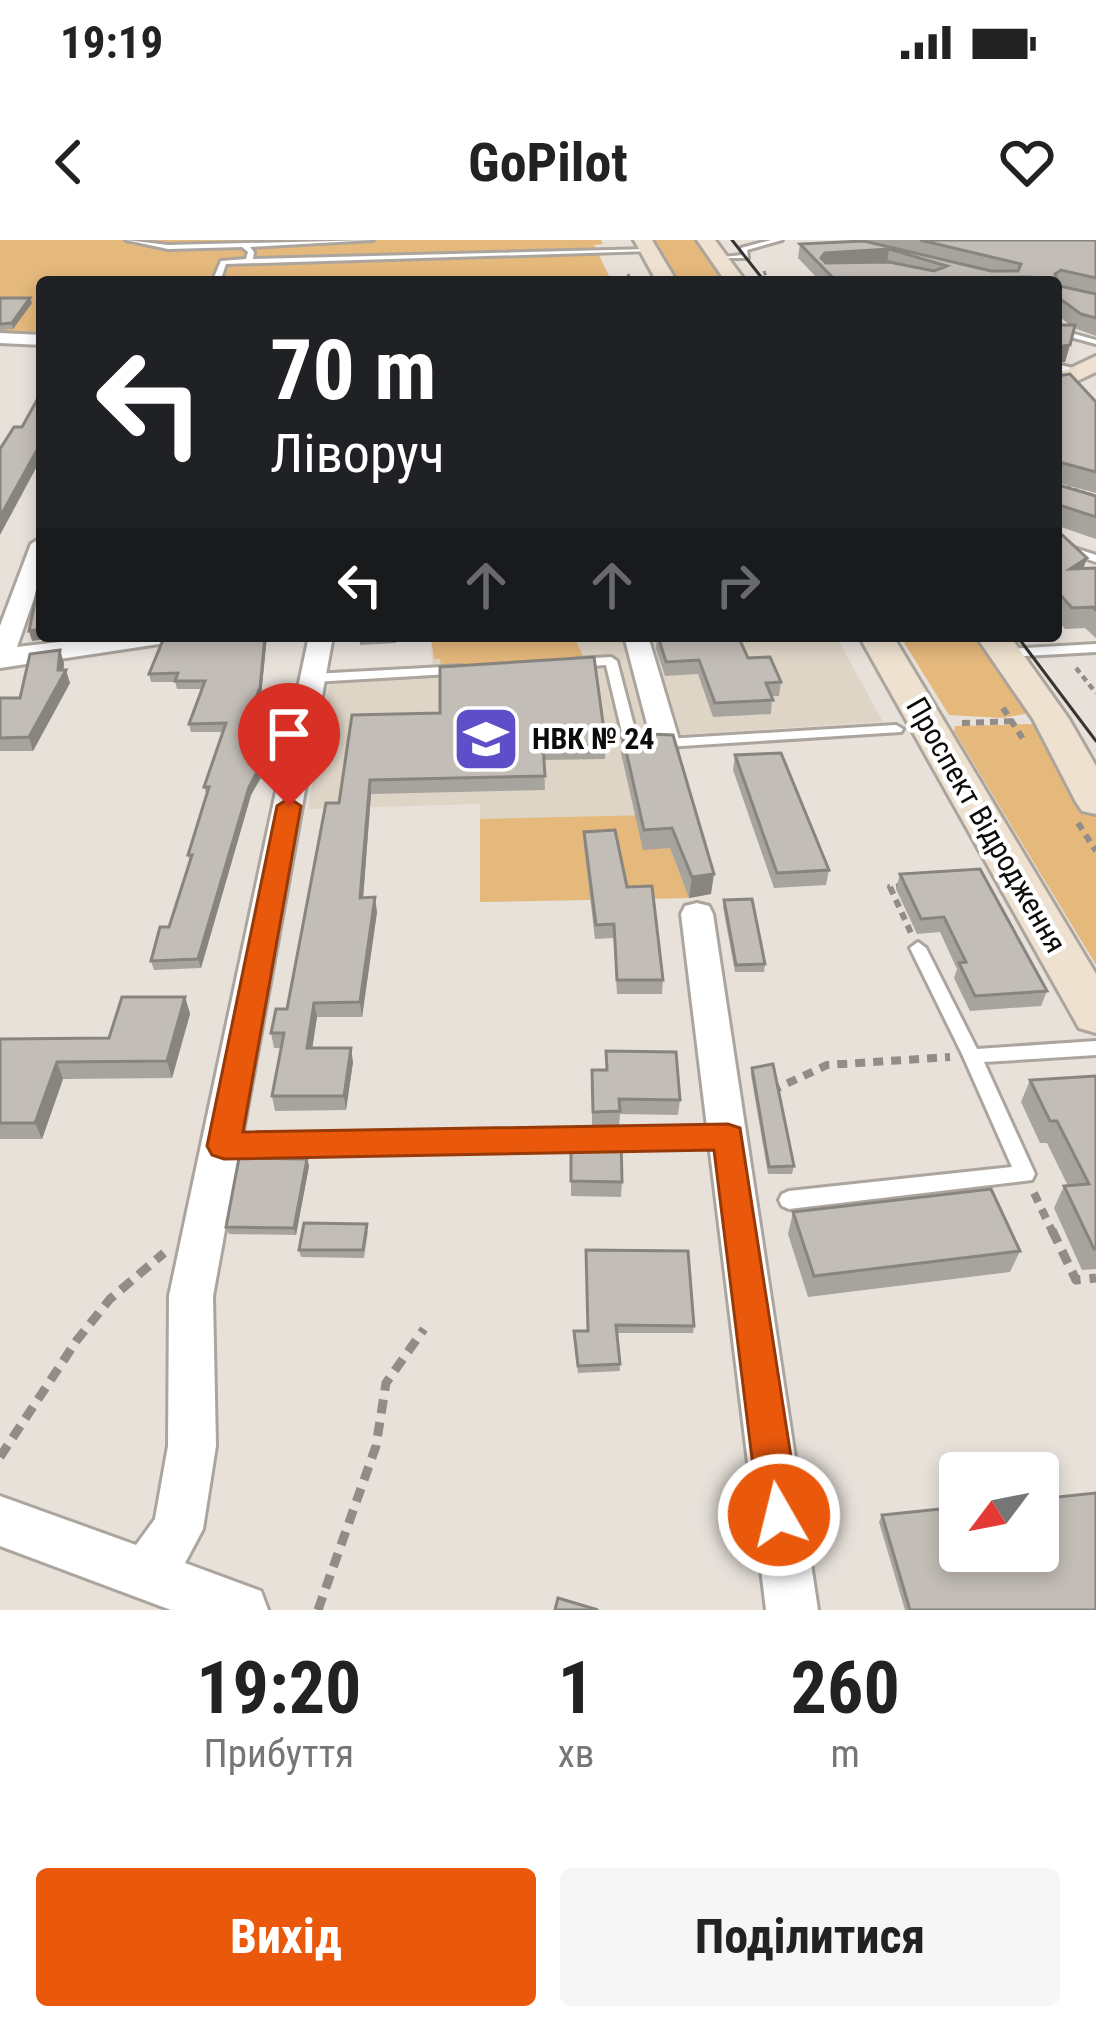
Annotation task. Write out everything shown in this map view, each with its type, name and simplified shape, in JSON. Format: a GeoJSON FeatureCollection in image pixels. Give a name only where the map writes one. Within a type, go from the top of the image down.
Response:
{"type":"FeatureCollection","features":[{"type":"Feature","properties":{"kind":"main road"},"geometry":{"type":"LineString","coordinates":[[706,240],[732,276]]}},
{"type":"Feature","properties":{"kind":"main road"},"geometry":{"type":"LineString","coordinates":[[646,245],[664,276]]}},
{"type":"Feature","properties":{"kind":"main road","name":"Проспект Відродження"},"geometry":{"type":"LineString","coordinates":[[878,642],[912,727],[1096,1015]]}},
{"type":"Feature","properties":{"kind":"main road"},"geometry":{"type":"LineString","coordinates":[[999,644],[1051,719],[1096,802]]}},
{"type":"Feature","properties":{"kind":"street"},"geometry":{"type":"LineString","coordinates":[[0,338],[36,340]]}},
{"type":"Feature","properties":{"kind":"street"},"geometry":{"type":"LineString","coordinates":[[36,561],[1,658],[124,642]]}},
{"type":"Feature","properties":{"kind":"street"},"geometry":{"type":"LineString","coordinates":[[146,1575],[178,1529],[192,1446],[191,1296],[320,642]]}},
{"type":"Feature","properties":{"kind":"street"},"geometry":{"type":"LineString","coordinates":[[637,642],[667,743]]}},
{"type":"Feature","properties":{"kind":"street"},"geometry":{"type":"LineString","coordinates":[[698,914],[792,1610]]}},
{"type":"Feature","properties":{"kind":"street"},"geometry":{"type":"LineString","coordinates":[[0,1521],[242,1610]]}},
{"type":"Feature","properties":{"kind":"lane"},"geometry":{"type":"LineString","coordinates":[[129,240],[168,247],[370,240]]}},
{"type":"Feature","properties":{"kind":"lane"},"geometry":{"type":"LineString","coordinates":[[138,240],[222,240]]}},
{"type":"Feature","properties":{"kind":"lane"},"geometry":{"type":"LineString","coordinates":[[718,258],[746,257],[743,249],[779,240]]}},
{"type":"Feature","properties":{"kind":"lane"},"geometry":{"type":"LineString","coordinates":[[320,259],[324,241]]}},
{"type":"Feature","properties":{"kind":"lane"},"geometry":{"type":"LineString","coordinates":[[244,245],[251,251],[249,261]]}},
{"type":"Feature","properties":{"kind":"lane"},"geometry":{"type":"LineString","coordinates":[[218,276],[223,262],[646,245]]}},
{"type":"Feature","properties":{"kind":"lane"},"geometry":{"type":"LineString","coordinates":[[264,276],[270,260]]}},
{"type":"Feature","properties":{"kind":"lane"},"geometry":{"type":"LineString","coordinates":[[1062,333],[1096,342]]}},
{"type":"Feature","properties":{"kind":"lane"},"geometry":{"type":"LineString","coordinates":[[1062,547],[1096,559]]}},
{"type":"Feature","properties":{"kind":"lane"},"geometry":{"type":"LineString","coordinates":[[999,644],[1096,648]]}},
{"type":"Feature","properties":{"kind":"lane"},"geometry":{"type":"LineString","coordinates":[[564,664],[610,661],[632,745]]}},
{"type":"Feature","properties":{"kind":"lane"},"geometry":{"type":"LineString","coordinates":[[313,678],[470,669]]}},
{"type":"Feature","properties":{"kind":"lane"},"geometry":{"type":"LineString","coordinates":[[667,743],[912,727]]}},
{"type":"Feature","properties":{"kind":"lane"},"geometry":{"type":"LineString","coordinates":[[789,1200],[1025,1174],[918,948]]}},
{"type":"Feature","properties":{"kind":"lane"},"geometry":{"type":"LineString","coordinates":[[971,1056],[1096,1048]]}},
{"type":"Feature","properties":{"kind":"lane"},"geometry":{"type":"LineString","coordinates":[[224,1146],[728,1137]]}},
{"type":"Feature","properties":{"kind":"path"},"geometry":{"type":"LineString","coordinates":[[764,271],[766,276]]}},
{"type":"Feature","properties":{"kind":"path"},"geometry":{"type":"LineString","coordinates":[[1066,487],[1096,496]]}},
{"type":"Feature","properties":{"kind":"path"},"geometry":{"type":"LineString","coordinates":[[912,727],[1051,719]]}},
{"type":"Feature","properties":{"kind":"path"},"geometry":{"type":"LineString","coordinates":[[912,885],[890,887],[918,948]]}},
{"type":"Feature","properties":{"kind":"path"},"geometry":{"type":"LineString","coordinates":[[728,1137],[758,1100],[827,1065],[971,1056]]}},
{"type":"Feature","properties":{"kind":"path"},"geometry":{"type":"LineString","coordinates":[[1025,1174],[1076,1280],[1096,1278]]}},
{"type":"Feature","properties":{"kind":"path"},"geometry":{"type":"LineString","coordinates":[[0,1456],[110,1299],[171,1246]]}},
{"type":"Feature","properties":{"kind":"path"},"geometry":{"type":"LineString","coordinates":[[318,1610],[376,1446],[386,1382],[424,1328]]}},
{"type":"Feature","properties":{"kind":"shaded area"},"geometry":{"type":"Polygon","coordinates":[[[0,240],[601,240],[603,244],[594,245],[609,276],[36,276],[36,343],[0,344],[0,240]]]}},
{"type":"Feature","properties":{"kind":"shaded area"},"geometry":{"type":"Polygon","coordinates":[[[654,240],[697,240],[722,276],[675,276],[654,240]]]}},
{"type":"Feature","properties":{"kind":"shaded area","name":"НВК № 24"},"geometry":{"type":"Polygon","coordinates":[[[431,642],[629,642],[689,898],[480,902],[480,804],[308,809],[331,674],[433,669],[431,642]]]}},
{"type":"Feature","properties":{"kind":"shaded area"},"geometry":{"type":"Polygon","coordinates":[[[432,642],[577,642],[585,661],[441,669],[440,659],[434,659],[432,642]]]}},
{"type":"Feature","properties":{"kind":"shaded area"},"geometry":{"type":"Polygon","coordinates":[[[645,642],[839,642],[883,722],[673,735],[645,642]]]}},
{"type":"Feature","properties":{"kind":"shaded area"},"geometry":{"type":"Polygon","coordinates":[[[904,642],[981,642],[1031,713],[1002,718],[949,715],[904,642]]]}},
{"type":"Feature","properties":{"kind":"shaded area"},"geometry":{"type":"Polygon","coordinates":[[[1034,724],[1096,818],[1096,965],[954,731],[955,726],[1034,724]]]}},
{"type":"Feature","properties":{"kind":"shaded area"},"geometry":{"type":"Polygon","coordinates":[[[652,815],[660,848],[670,848],[689,898],[480,902],[480,819],[652,815]]]}},
{"type":"Feature","properties":{"kind":"building"},"geometry":{"type":"Polygon","coordinates":[[[920,240],[1096,240],[1096,278],[1061,270],[1056,276],[831,276],[800,244],[864,241],[991,271],[1018,271],[1021,264],[920,240]],[[889,249],[825,253],[821,258],[826,263],[889,262],[934,271],[947,266],[889,249]]]}},
{"type":"Feature","properties":{"kind":"building"},"geometry":{"type":"Polygon","coordinates":[[[1062,287],[1096,294],[1096,318],[1062,300],[1062,287]]]}},
{"type":"Feature","properties":{"kind":"building"},"geometry":{"type":"Polygon","coordinates":[[[0,298],[30,298],[12,323],[0,324],[0,298]]]}},
{"type":"Feature","properties":{"kind":"building"},"geometry":{"type":"Polygon","coordinates":[[[1062,325],[1075,325],[1070,345],[1062,346],[1062,325]]]}},
{"type":"Feature","properties":{"kind":"building"},"geometry":{"type":"Polygon","coordinates":[[[1070,374],[1096,402],[1096,472],[1062,463],[1062,375],[1070,374]]]}},
{"type":"Feature","properties":{"kind":"building"},"geometry":{"type":"Polygon","coordinates":[[[36,402],[36,452],[0,517],[0,449],[14,427],[22,427],[36,402]]]}},
{"type":"Feature","properties":{"kind":"building"},"geometry":{"type":"Polygon","coordinates":[[[1062,486],[1096,496],[1096,517],[1062,506],[1062,486]]]}},
{"type":"Feature","properties":{"kind":"building"},"geometry":{"type":"Polygon","coordinates":[[[1062,535],[1087,558],[1070,569],[1096,568],[1096,610],[1072,608],[1062,597],[1062,535]]]}},
{"type":"Feature","properties":{"kind":"building"},"geometry":{"type":"Polygon","coordinates":[[[36,597],[36,630],[29,631],[36,597]]]}},
{"type":"Feature","properties":{"kind":"building"},"geometry":{"type":"Polygon","coordinates":[[[162,642],[264,642],[260,688],[248,716],[279,716],[266,770],[258,770],[249,787],[198,959],[151,961],[160,927],[169,927],[192,855],[188,855],[209,787],[204,787],[226,723],[189,724],[205,681],[175,681],[178,673],[149,674],[162,642]]]}},
{"type":"Feature","properties":{"kind":"building"},"geometry":{"type":"Polygon","coordinates":[[[660,642],[741,642],[748,658],[770,657],[781,682],[766,683],[773,700],[715,703],[699,660],[666,662],[660,642]]]}},
{"type":"Feature","properties":{"kind":"building"},"geometry":{"type":"Polygon","coordinates":[[[60,650],[58,670],[66,670],[29,737],[0,738],[0,698],[20,698],[30,654],[60,650]]]}},
{"type":"Feature","properties":{"kind":"building"},"geometry":{"type":"Polygon","coordinates":[[[594,657],[606,745],[543,746],[545,776],[370,780],[360,898],[375,897],[360,1002],[314,1003],[307,1048],[351,1048],[344,1096],[272,1096],[284,1033],[271,1033],[276,1009],[287,1009],[326,803],[339,803],[352,715],[440,713],[440,667],[594,657]]]}},
{"type":"Feature","properties":{"kind":"building"},"geometry":{"type":"Polygon","coordinates":[[[622,733],[673,735],[714,874],[692,877],[672,828],[644,830],[622,733]]]}},
{"type":"Feature","properties":{"kind":"building"},"geometry":{"type":"Polygon","coordinates":[[[781,753],[829,870],[777,873],[735,755],[781,753]]]}},
{"type":"Feature","properties":{"kind":"building"},"geometry":{"type":"Polygon","coordinates":[[[615,830],[627,887],[652,886],[663,980],[617,980],[614,924],[596,925],[584,832],[615,830]]]}},
{"type":"Feature","properties":{"kind":"building"},"geometry":{"type":"Polygon","coordinates":[[[980,869],[1047,991],[975,996],[959,963],[966,962],[944,917],[921,919],[900,874],[980,869]]]}},
{"type":"Feature","properties":{"kind":"building"},"geometry":{"type":"Polygon","coordinates":[[[752,899],[765,964],[736,965],[724,900],[752,899]]]}},
{"type":"Feature","properties":{"kind":"building"},"geometry":{"type":"Polygon","coordinates":[[[122,997],[185,997],[167,1061],[57,1062],[35,1123],[0,1123],[0,1039],[109,1038],[122,997]]]}},
{"type":"Feature","properties":{"kind":"building"},"geometry":{"type":"Polygon","coordinates":[[[606,1051],[676,1052],[680,1100],[619,1099],[620,1111],[593,1112],[592,1070],[607,1070],[606,1051]]]}},
{"type":"Feature","properties":{"kind":"building"},"geometry":{"type":"Polygon","coordinates":[[[773,1064],[794,1166],[769,1167],[752,1068],[773,1064]]]}},
{"type":"Feature","properties":{"kind":"building"},"geometry":{"type":"Polygon","coordinates":[[[1096,1076],[1094,1249],[1064,1186],[1089,1184],[1030,1080],[1096,1076]]]}},
{"type":"Feature","properties":{"kind":"building"},"geometry":{"type":"Polygon","coordinates":[[[621,1136],[622,1182],[571,1181],[571,1142],[621,1136]]]}},
{"type":"Feature","properties":{"kind":"building"},"geometry":{"type":"Polygon","coordinates":[[[239,1158],[307,1159],[294,1228],[226,1227],[239,1158]]]}},
{"type":"Feature","properties":{"kind":"building"},"geometry":{"type":"Polygon","coordinates":[[[991,1189],[1020,1251],[814,1276],[793,1212],[991,1189]]]}},
{"type":"Feature","properties":{"kind":"building"},"geometry":{"type":"Polygon","coordinates":[[[304,1223],[367,1224],[363,1250],[299,1250],[304,1223]]]}},
{"type":"Feature","properties":{"kind":"building"},"geometry":{"type":"Polygon","coordinates":[[[586,1250],[688,1251],[694,1326],[616,1325],[620,1364],[578,1366],[574,1331],[588,1331],[586,1250]]]}},
{"type":"Feature","properties":{"kind":"building"},"geometry":{"type":"Polygon","coordinates":[[[1096,1493],[1096,1610],[910,1610],[882,1515],[939,1509],[939,1572],[1059,1572],[1059,1497],[1096,1493]]]}},
{"type":"Feature","properties":{"kind":"building"},"geometry":{"type":"Polygon","coordinates":[[[558,1598],[598,1610],[555,1610],[558,1598]]]}},
{"type":"Feature","properties":{"kind":"tram line"},"geometry":{"type":"LineString","coordinates":[[732,240],[760,276]]}},
{"type":"Feature","properties":{"kind":"tram line"},"geometry":{"type":"LineString","coordinates":[[1022,642],[1096,741]]}},
{"type":"Feature","properties":{"kind":"place","name":"НВК № 24"},"geometry":{"type":"Point","coordinates":[486,739]}},
{"type":"Feature","properties":{"kind":"route"},"geometry":{"type":"LineString","coordinates":[[289,806],[224,1146],[728,1137],[779,1515]]}}]}
